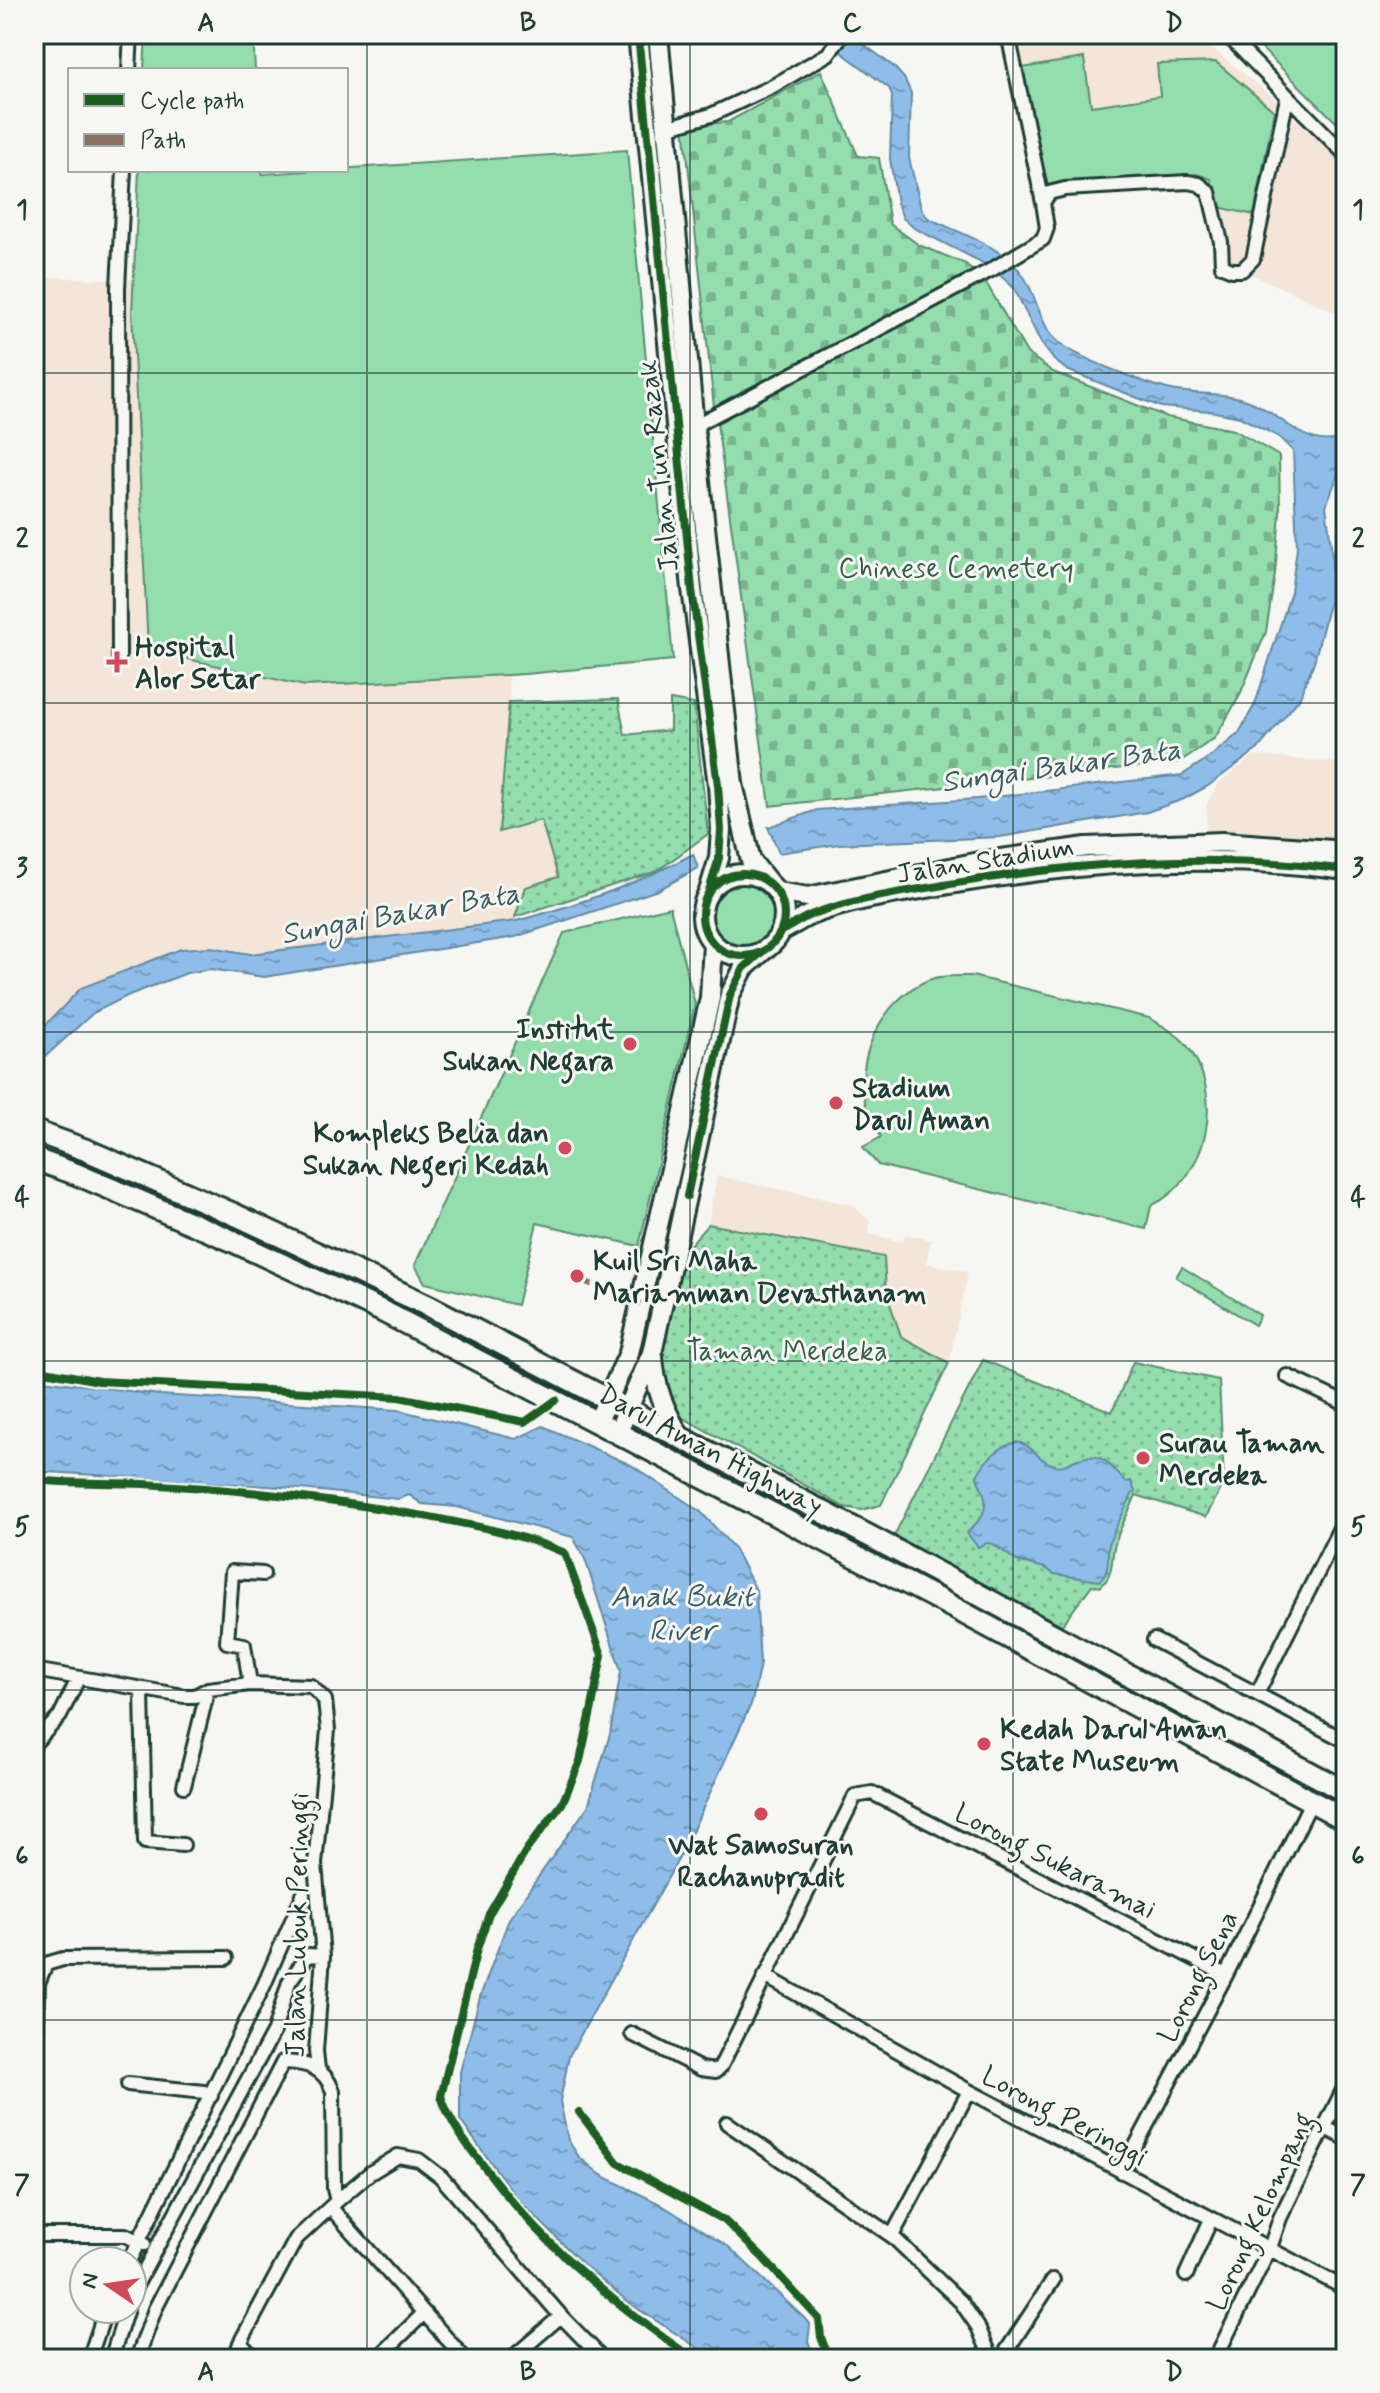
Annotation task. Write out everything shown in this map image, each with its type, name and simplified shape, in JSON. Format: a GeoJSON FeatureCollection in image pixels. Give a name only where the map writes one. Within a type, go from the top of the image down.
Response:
{"type":"FeatureCollection","features":[{"type":"Feature","properties":{"kind":"main road","name":"Jalan Tun Razak"},"geometry":{"type":"LineString","coordinates":[[638,34],[692,589],[718,785],[719,858],[709,891]]}},
{"type":"Feature","properties":{"kind":"main road","name":"Jalan Tun Razak"},"geometry":{"type":"LineString","coordinates":[[658,34],[694,426],[733,784],[751,861],[772,887]]}},
{"type":"Feature","properties":{"kind":"main road","name":"Jalan Stadium"},"geometry":{"type":"LineString","coordinates":[[772,887],[808,897],[979,862],[1086,847],[1222,842],[1346,851]]}},
{"type":"Feature","properties":{"kind":"main road","name":"Jalan Stadium"},"geometry":{"type":"LineString","coordinates":[[781,931],[811,914],[860,901],[1071,867],[1215,860],[1346,870]]}},
{"type":"Feature","properties":{"kind":"main road"},"geometry":{"type":"LineString","coordinates":[[618,1432],[652,1353],[730,995],[744,968],[773,943],[781,931],[784,918],[783,904],[772,887],[756,876],[729,876],[709,891],[703,905],[705,932],[724,952],[750,956],[763,951]]}},
{"type":"Feature","properties":{"kind":"main road"},"geometry":{"type":"LineString","coordinates":[[598,1421],[629,1353],[710,998],[713,943]]}},
{"type":"Feature","properties":{"kind":"main road","name":"Darul Aman Highway"},"geometry":{"type":"LineString","coordinates":[[34,1131],[141,1174],[375,1280],[628,1409],[1346,1792]]}},
{"type":"Feature","properties":{"kind":"main road","name":"Darul Aman Highway"},"geometry":{"type":"LineString","coordinates":[[34,1159],[228,1239],[384,1312],[945,1603],[1346,1820]]}},
{"type":"Feature","properties":{"kind":"main road"},"geometry":{"type":"LineString","coordinates":[[652,1353],[654,1382],[680,1437]]}},
{"type":"Feature","properties":{"kind":"street"},"geometry":{"type":"LineString","coordinates":[[129,68],[131,34]]}},
{"type":"Feature","properties":{"kind":"street"},"geometry":{"type":"LineString","coordinates":[[666,128],[739,103],[828,54],[843,34]]}},
{"type":"Feature","properties":{"kind":"street"},"geometry":{"type":"LineString","coordinates":[[694,426],[991,270],[1043,239],[1046,234],[1043,203],[1008,34]]}},
{"type":"Feature","properties":{"kind":"street"},"geometry":{"type":"LineString","coordinates":[[1226,34],[1346,155]]}},
{"type":"Feature","properties":{"kind":"street"},"geometry":{"type":"LineString","coordinates":[[1043,203],[1049,193],[1065,189],[1188,182],[1199,184],[1209,192],[1221,242],[1222,266],[1242,270],[1253,259],[1287,98]]}},
{"type":"Feature","properties":{"kind":"street"},"geometry":{"type":"LineString","coordinates":[[119,661],[118,288],[124,172]]}},
{"type":"Feature","properties":{"kind":"street"},"geometry":{"type":"LineString","coordinates":[[1287,1376],[1346,1404]]}},
{"type":"Feature","properties":{"kind":"street"},"geometry":{"type":"LineString","coordinates":[[1257,1694],[1346,1516]]}},
{"type":"Feature","properties":{"kind":"street"},"geometry":{"type":"LineString","coordinates":[[250,1684],[244,1645],[227,1642],[232,1572],[263,1574]]}},
{"type":"Feature","properties":{"kind":"street"},"geometry":{"type":"LineString","coordinates":[[1154,1640],[1346,1741]]}},
{"type":"Feature","properties":{"kind":"street","name":"Jalan Lubuk Peringgi"},"geometry":{"type":"LineString","coordinates":[[34,1670],[184,1696],[195,1696],[208,1689],[250,1684],[311,1686],[325,1700],[328,1730],[315,1864],[323,1956],[316,2051],[318,2069]]}},
{"type":"Feature","properties":{"kind":"street"},"geometry":{"type":"LineString","coordinates":[[34,1744],[60,1716],[78,1679]]}},
{"type":"Feature","properties":{"kind":"street"},"geometry":{"type":"LineString","coordinates":[[184,1786],[208,1689]]}},
{"type":"Feature","properties":{"kind":"street"},"geometry":{"type":"LineString","coordinates":[[142,1690],[145,1842],[183,1845]]}},
{"type":"Feature","properties":{"kind":"street","name":"Lorong Sukaramai"},"geometry":{"type":"LineString","coordinates":[[765,1976],[855,1796],[872,1793],[1226,1975]]}},
{"type":"Feature","properties":{"kind":"street","name":"Lorong Sena"},"geometry":{"type":"LineString","coordinates":[[1122,2172],[1226,1975],[1311,1802]]}},
{"type":"Feature","properties":{"kind":"street"},"geometry":{"type":"LineString","coordinates":[[136,2245],[211,2096],[303,1895]]}},
{"type":"Feature","properties":{"kind":"street"},"geometry":{"type":"LineString","coordinates":[[281,1946],[308,1955],[323,1956]]}},
{"type":"Feature","properties":{"kind":"street"},"geometry":{"type":"LineString","coordinates":[[148,2261],[274,2031],[289,1982],[308,1955]]}},
{"type":"Feature","properties":{"kind":"street"},"geometry":{"type":"LineString","coordinates":[[34,2140],[38,1983],[46,1964],[63,1959],[226,1958]]}},
{"type":"Feature","properties":{"kind":"street"},"geometry":{"type":"LineString","coordinates":[[632,2034],[701,2069],[716,2071],[765,1976]]}},
{"type":"Feature","properties":{"kind":"street","name":"Lorong Peringgi"},"geometry":{"type":"LineString","coordinates":[[765,1976],[969,2091],[1346,2289]]}},
{"type":"Feature","properties":{"kind":"street"},"geometry":{"type":"LineString","coordinates":[[137,2359],[155,2309],[283,2062],[274,2031]]}},
{"type":"Feature","properties":{"kind":"street"},"geometry":{"type":"LineString","coordinates":[[283,2062],[318,2069],[327,2076],[333,2091],[334,2204],[423,2314],[465,2359]]}},
{"type":"Feature","properties":{"kind":"street"},"geometry":{"type":"LineString","coordinates":[[128,2084],[204,2092],[211,2096]]}},
{"type":"Feature","properties":{"kind":"street","name":"Lorong Kelompang"},"geometry":{"type":"LineString","coordinates":[[1215,2359],[1346,2084]]}},
{"type":"Feature","properties":{"kind":"street"},"geometry":{"type":"LineString","coordinates":[[892,2236],[969,2091]]}},
{"type":"Feature","properties":{"kind":"street"},"geometry":{"type":"LineString","coordinates":[[727,2123],[892,2236],[961,2302],[978,2327],[992,2359]]}},
{"type":"Feature","properties":{"kind":"street"},"geometry":{"type":"LineString","coordinates":[[1325,2128],[1346,2138]]}},
{"type":"Feature","properties":{"kind":"street"},"geometry":{"type":"LineString","coordinates":[[235,2359],[240,2343],[296,2239],[393,2157],[419,2160],[441,2177],[561,2316],[603,2359]]}},
{"type":"Feature","properties":{"kind":"street"},"geometry":{"type":"LineString","coordinates":[[1186,2275],[1211,2219]]}},
{"type":"Feature","properties":{"kind":"street"},"geometry":{"type":"LineString","coordinates":[[34,2235],[125,2235],[154,2249]]}},
{"type":"Feature","properties":{"kind":"street"},"geometry":{"type":"LineString","coordinates":[[1001,2359],[1053,2280]]}},
{"type":"Feature","properties":{"kind":"street"},"geometry":{"type":"LineString","coordinates":[[377,2359],[423,2314]]}},
{"type":"Feature","properties":{"kind":"street"},"geometry":{"type":"LineString","coordinates":[[511,2359],[561,2316]]}},
{"type":"Feature","properties":{"kind":"street"},"geometry":{"type":"LineString","coordinates":[[89,2359],[101,2325]]}},
{"type":"Feature","properties":{"kind":"street"},"geometry":{"type":"LineString","coordinates":[[111,2359],[122,2325]]}},
{"type":"Feature","properties":{"kind":"street"},"geometry":{"type":"LineString","coordinates":[[240,2343],[256,2359]]}},
{"type":"Feature","properties":{"kind":"shaded area"},"geometry":{"type":"Polygon","coordinates":[[[1013,34],[1194,34],[1280,103],[1249,258],[1234,268],[1227,263],[1209,184],[1194,179],[1040,191],[1013,34]]]}},
{"type":"Feature","properties":{"kind":"shaded area"},"geometry":{"type":"Polygon","coordinates":[[[1303,117],[1346,159],[1346,317],[1253,275],[1283,123],[1303,117]]]}},
{"type":"Feature","properties":{"kind":"shaded area","name":"Hospital Alor Setar"},"geometry":{"type":"Polygon","coordinates":[[[34,277],[134,280],[132,312],[148,650],[305,686],[508,673],[509,702],[499,832],[541,820],[558,878],[516,917],[516,921],[250,954],[211,947],[81,988],[34,1037],[34,277]]]}},
{"type":"Feature","properties":{"kind":"shaded area"},"geometry":{"type":"Polygon","coordinates":[[[1253,756],[1346,763],[1346,845],[1259,833],[1206,832],[1207,804],[1218,784],[1253,756]]]}},
{"type":"Feature","properties":{"kind":"shaded area"},"geometry":{"type":"Polygon","coordinates":[[[717,1176],[853,1205],[870,1222],[869,1234],[903,1242],[905,1234],[931,1240],[926,1263],[968,1272],[949,1363],[901,1336],[886,1292],[883,1257],[708,1224],[717,1176]]]}},
{"type":"Feature","properties":{"kind":"green space"},"geometry":{"type":"Polygon","coordinates":[[[146,34],[253,34],[255,68],[144,68],[146,34]]]}},
{"type":"Feature","properties":{"kind":"green space"},"geometry":{"type":"Polygon","coordinates":[[[1247,34],[1346,34],[1346,132],[1247,34]]]}},
{"type":"Feature","properties":{"kind":"green space"},"geometry":{"type":"Polygon","coordinates":[[[1084,58],[1091,106],[1160,96],[1157,64],[1216,62],[1274,111],[1254,215],[1218,207],[1211,179],[1197,174],[1042,186],[1022,68],[1084,58]]]}},
{"type":"Feature","properties":{"kind":"green space"},"geometry":{"type":"Polygon","coordinates":[[[821,71],[858,156],[879,158],[890,224],[919,245],[966,264],[974,272],[714,407],[684,126],[728,122],[821,71]]]}},
{"type":"Feature","properties":{"kind":"green space"},"geometry":{"type":"Polygon","coordinates":[[[627,150],[673,660],[525,674],[305,686],[148,650],[132,312],[139,172],[262,174],[348,172],[348,168],[627,150]]]}},
{"type":"Feature","properties":{"kind":"green space","name":"Chinese Cemetery"},"geometry":{"type":"Polygon","coordinates":[[[985,281],[1027,353],[1053,372],[1167,417],[1234,430],[1279,456],[1280,513],[1266,632],[1239,697],[1215,738],[1179,762],[770,806],[717,423],[985,281]]]}},
{"type":"Feature","properties":{"kind":"green space"},"geometry":{"type":"Polygon","coordinates":[[[618,699],[625,735],[670,730],[670,700],[694,704],[708,834],[657,871],[515,917],[526,887],[558,877],[541,820],[499,832],[509,702],[618,699]]]}},
{"type":"Feature","properties":{"kind":"green space"},"geometry":{"type":"Polygon","coordinates":[[[743,880],[768,890],[778,915],[768,940],[743,950],[718,940],[708,915],[718,890],[743,880]]]}},
{"type":"Feature","properties":{"kind":"green space","name":"Kompleks Belia dan Sukan Negeri Kedah"},"geometry":{"type":"Polygon","coordinates":[[[670,907],[695,1004],[639,1246],[537,1223],[517,1305],[425,1283],[415,1265],[564,933],[670,907]]]}},
{"type":"Feature","properties":{"kind":"green space"},"geometry":{"type":"Polygon","coordinates":[[[972,976],[1149,1018],[1185,1043],[1198,1063],[1205,1085],[1208,1109],[1206,1132],[1187,1176],[1171,1193],[1151,1206],[1146,1229],[878,1165],[863,1147],[881,1137],[867,1110],[863,1091],[867,1053],[884,1017],[911,989],[928,980],[972,976]]]}},
{"type":"Feature","properties":{"kind":"green space","name":"Taman Merdeka"},"geometry":{"type":"Polygon","coordinates":[[[708,1224],[884,1257],[886,1292],[901,1336],[949,1363],[881,1505],[862,1510],[844,1507],[680,1416],[671,1400],[659,1363],[677,1260],[708,1224]]]}},
{"type":"Feature","properties":{"kind":"green space"},"geometry":{"type":"Polygon","coordinates":[[[1182,1267],[1260,1315],[1255,1325],[1176,1277],[1182,1267]]]}},
{"type":"Feature","properties":{"kind":"green space","name":"Taman Merdeka"},"geometry":{"type":"Polygon","coordinates":[[[983,1360],[1112,1412],[1133,1362],[1219,1380],[1224,1483],[1206,1517],[1136,1495],[1117,1538],[1108,1577],[1100,1587],[1092,1585],[1062,1625],[893,1538],[983,1360]]]}},
{"type":"Feature","properties":{"kind":"water","name":"Sungai Bakar Bata"},"geometry":{"type":"Polygon","coordinates":[[[817,34],[850,34],[904,78],[911,93],[909,158],[921,208],[928,218],[979,241],[1013,264],[1028,283],[1049,331],[1064,346],[1102,365],[1167,389],[1249,401],[1296,430],[1320,440],[1333,440],[1346,435],[1346,465],[1339,472],[1326,506],[1332,553],[1332,592],[1314,662],[1299,699],[1258,749],[1208,786],[1184,799],[1147,812],[1000,837],[839,844],[779,853],[768,827],[817,810],[977,799],[1182,775],[1239,733],[1255,704],[1291,592],[1297,548],[1293,451],[1279,437],[1240,417],[1161,407],[1067,370],[1054,360],[1041,343],[1014,288],[991,267],[914,228],[903,218],[897,203],[890,159],[892,96],[889,88],[817,34]]]}},
{"type":"Feature","properties":{"kind":"water","name":"Sungai Bakar Bata"},"geometry":{"type":"Polygon","coordinates":[[[693,854],[698,868],[658,890],[515,937],[264,977],[210,969],[187,973],[129,995],[93,1013],[34,1067],[34,1037],[81,988],[181,949],[211,947],[250,954],[516,921],[607,893],[693,854]]]}},
{"type":"Feature","properties":{"kind":"water","name":"Anak Bukit River"},"geometry":{"type":"Polygon","coordinates":[[[34,1379],[160,1395],[398,1410],[516,1439],[543,1426],[631,1465],[701,1512],[734,1548],[756,1590],[760,1664],[752,1702],[684,1849],[569,2056],[560,2101],[568,2140],[579,2157],[601,2175],[658,2203],[729,2247],[810,2325],[808,2342],[816,2359],[715,2359],[632,2305],[584,2265],[516,2197],[460,2120],[460,2072],[480,1997],[509,1919],[588,1806],[610,1734],[621,1671],[585,1559],[573,1537],[457,1507],[422,1504],[409,1495],[399,1499],[281,1487],[34,1471],[34,1379]]]}},
{"type":"Feature","properties":{"kind":"water"},"geometry":{"type":"Polygon","coordinates":[[[1017,1442],[1045,1461],[1060,1466],[1083,1457],[1099,1457],[1126,1482],[1131,1481],[1135,1492],[1111,1538],[1107,1568],[1099,1581],[1054,1574],[1045,1568],[1017,1561],[993,1544],[978,1547],[967,1533],[984,1511],[984,1494],[977,1476],[980,1470],[998,1451],[1017,1442]]]}},
{"type":"Feature","properties":{"kind":"marked path"},"geometry":{"type":"LineString","coordinates":[[581,1280],[640,1304]]}},
{"type":"Feature","properties":{"kind":"cycle path"},"geometry":{"type":"LineString","coordinates":[[638,34],[692,589],[718,785],[719,858],[709,891]]}},
{"type":"Feature","properties":{"kind":"cycle path"},"geometry":{"type":"LineString","coordinates":[[781,931],[813,914],[863,900],[1049,870],[1197,861],[1346,870]]}},
{"type":"Feature","properties":{"kind":"cycle path"},"geometry":{"type":"LineString","coordinates":[[743,874],[759,877],[772,886],[781,899],[784,915],[781,931],[772,944],[759,953],[743,956],[727,953],[714,944],[705,931],[702,915],[705,899],[714,886],[727,877],[743,874]]}},
{"type":"Feature","properties":{"kind":"cycle path"},"geometry":{"type":"LineString","coordinates":[[687,1196],[730,995],[744,968],[763,951]]}},
{"type":"Feature","properties":{"kind":"cycle path"},"geometry":{"type":"LineString","coordinates":[[34,1369],[99,1381],[399,1397],[525,1422],[556,1400]]}},
{"type":"Feature","properties":{"kind":"cycle path"},"geometry":{"type":"LineString","coordinates":[[34,1480],[180,1486],[324,1500],[482,1527],[565,1553],[602,1655],[580,1761],[562,1804],[527,1849],[489,1914],[477,1949],[441,2096],[464,2140],[504,2192],[553,2245],[635,2317],[694,2359]]}},
{"type":"Feature","properties":{"kind":"cycle path"},"geometry":{"type":"LineString","coordinates":[[579,2112],[618,2163],[725,2221],[764,2259],[819,2319],[821,2337],[829,2359]]}},
{"type":"Feature","properties":{"kind":"place","name":"Hospital Alor Setar"},"geometry":{"type":"Point","coordinates":[117,662]}},
{"type":"Feature","properties":{"kind":"place","name":"Institut Sukan Negara"},"geometry":{"type":"Point","coordinates":[630,1044]}},
{"type":"Feature","properties":{"kind":"place","name":"Stadium Darul Aman"},"geometry":{"type":"Point","coordinates":[836,1103]}},
{"type":"Feature","properties":{"kind":"place","name":"Kompleks Belia dan Sukan Negeri Kedah"},"geometry":{"type":"Point","coordinates":[565,1148]}},
{"type":"Feature","properties":{"kind":"place","name":"Kuil Sri Maha Mariamman Devasthanam"},"geometry":{"type":"Point","coordinates":[577,1276]}},
{"type":"Feature","properties":{"kind":"place","name":"Surau Taman Merdeka"},"geometry":{"type":"Point","coordinates":[1143,1458]}},
{"type":"Feature","properties":{"kind":"place","name":"Kedah Darul Aman State Museum"},"geometry":{"type":"Point","coordinates":[984,1744]}},
{"type":"Feature","properties":{"kind":"place","name":"Wat Samosuran Rachanupradit"},"geometry":{"type":"Point","coordinates":[761,1814]}}]}
